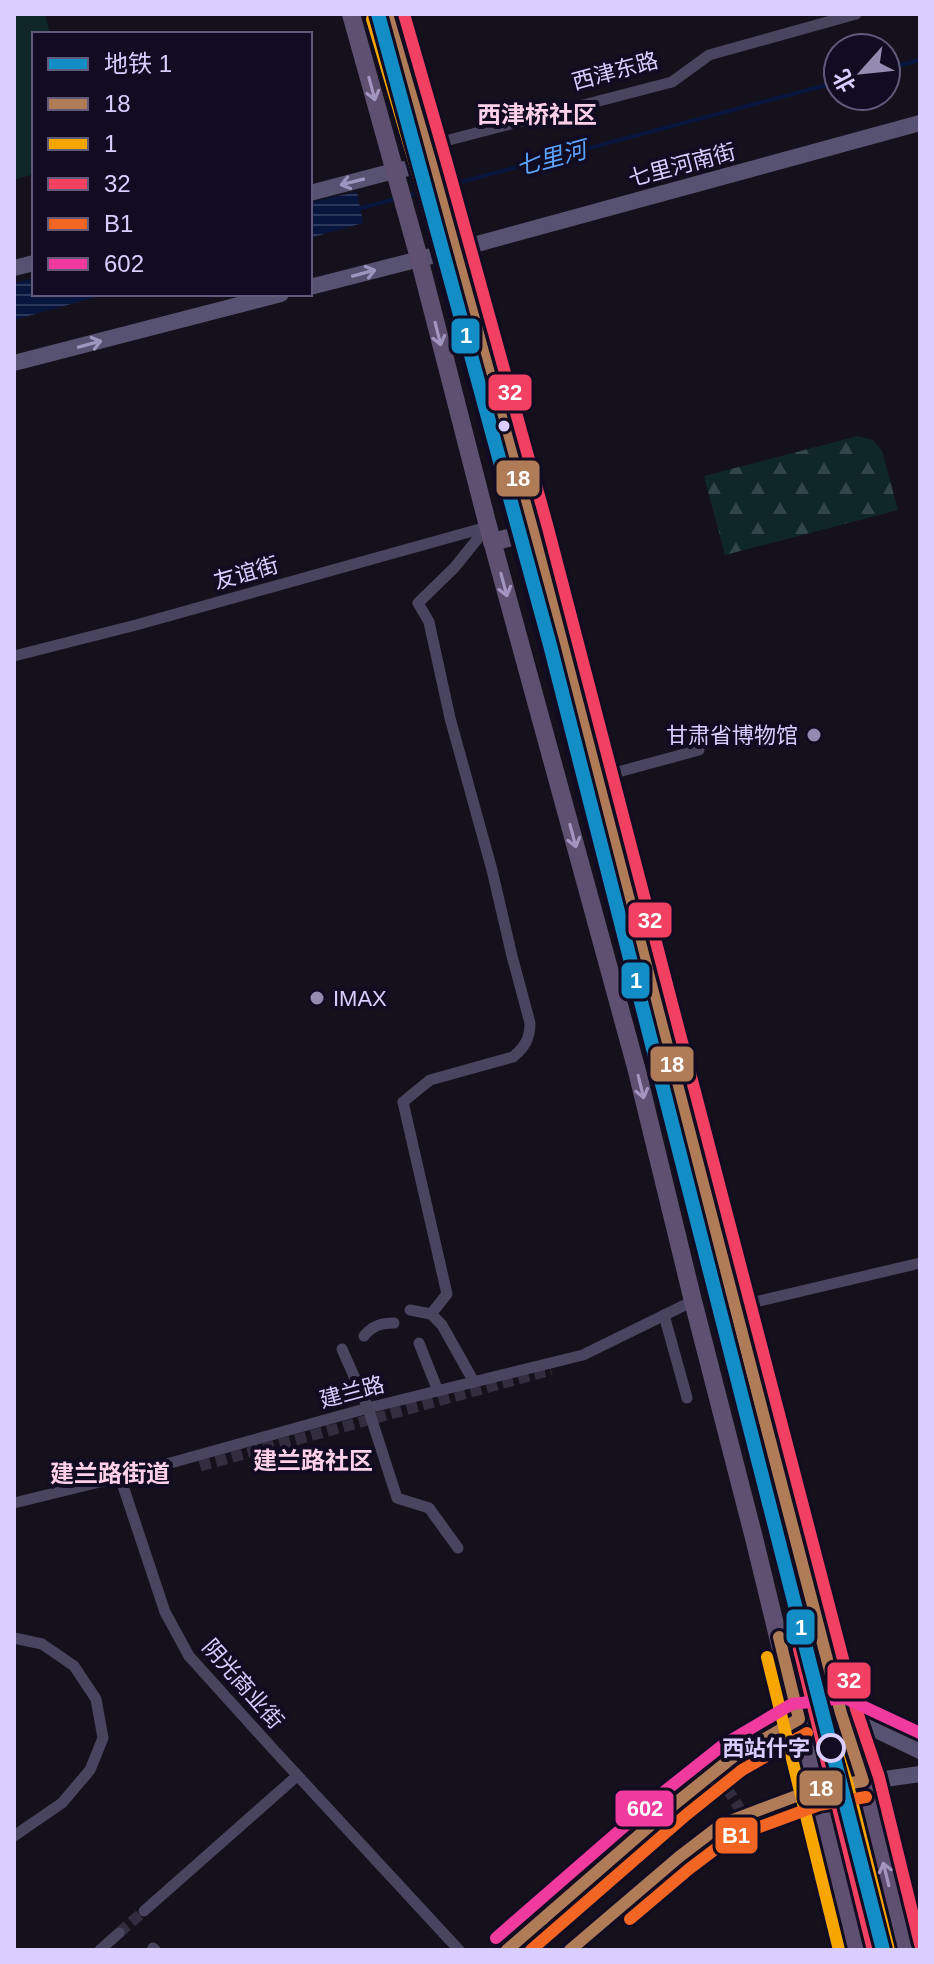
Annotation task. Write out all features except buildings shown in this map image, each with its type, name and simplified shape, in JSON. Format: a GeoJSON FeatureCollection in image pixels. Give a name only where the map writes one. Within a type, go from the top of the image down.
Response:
{"type":"FeatureCollection","features":[{"type":"Feature","properties":{"kind":"main road"},"geometry":{"type":"LineString","coordinates":[[351,14],[637,1071],[856,1950]]}},
{"type":"Feature","properties":{"kind":"main road"},"geometry":{"type":"LineString","coordinates":[[387,14],[533,532],[905,1950]]}},
{"type":"Feature","properties":{"kind":"main road"},"geometry":{"type":"LineString","coordinates":[[490,534],[533,532]]}},
{"type":"Feature","properties":{"kind":"street","name":"西津东路"},"geometry":{"type":"LineString","coordinates":[[431,162],[672,82],[709,55],[856,14]]}},
{"type":"Feature","properties":{"kind":"street","name":"七里河南街"},"geometry":{"type":"LineString","coordinates":[[312,286],[920,123]]}},
{"type":"Feature","properties":{"kind":"street"},"geometry":{"type":"LineString","coordinates":[[312,193],[397,179],[431,162]]}},
{"type":"Feature","properties":{"kind":"street"},"geometry":{"type":"LineString","coordinates":[[14,363],[273,296]]}},
{"type":"Feature","properties":{"kind":"street"},"geometry":{"type":"LineString","coordinates":[[431,1314],[447,1294],[403,1102],[430,1080],[513,1057],[521,1051],[530,1033],[492,870],[450,718],[429,622],[418,603],[490,534]]}},
{"type":"Feature","properties":{"kind":"street","name":"友谊街"},"geometry":{"type":"LineString","coordinates":[[14,656],[490,534]]}},
{"type":"Feature","properties":{"kind":"street"},"geometry":{"type":"LineString","coordinates":[[596,778],[699,750]]}},
{"type":"Feature","properties":{"kind":"street"},"geometry":{"type":"LineString","coordinates":[[734,1307],[920,1263]]}},
{"type":"Feature","properties":{"kind":"street","name":"建兰路"},"geometry":{"type":"LineString","coordinates":[[14,1503],[368,1408],[583,1355],[693,1301]]}},
{"type":"Feature","properties":{"kind":"street"},"geometry":{"type":"LineString","coordinates":[[410,1310],[431,1314],[442,1325],[474,1382]]}},
{"type":"Feature","properties":{"kind":"street"},"geometry":{"type":"LineString","coordinates":[[664,1315],[687,1398]]}},
{"type":"Feature","properties":{"kind":"street"},"geometry":{"type":"LineString","coordinates":[[364,1336],[383,1323],[394,1323]]}},
{"type":"Feature","properties":{"kind":"street"},"geometry":{"type":"LineString","coordinates":[[419,1343],[438,1391]]}},
{"type":"Feature","properties":{"kind":"street"},"geometry":{"type":"LineString","coordinates":[[342,1349],[368,1408],[397,1498],[429,1508],[458,1548]]}},
{"type":"Feature","properties":{"kind":"street","name":"阴光商业街"},"geometry":{"type":"LineString","coordinates":[[120,1477],[165,1612],[189,1656],[459,1950]]}},
{"type":"Feature","properties":{"kind":"street"},"geometry":{"type":"LineString","coordinates":[[14,1638],[42,1644],[74,1666],[96,1699],[103,1738],[90,1770],[62,1803],[14,1836]]}},
{"type":"Feature","properties":{"kind":"street"},"geometry":{"type":"LineString","coordinates":[[507,1950],[733,1757],[799,1719],[841,1713],[920,1751]]}},
{"type":"Feature","properties":{"kind":"street"},"geometry":{"type":"LineString","coordinates":[[570,1950],[722,1824],[815,1789],[920,1774]]}},
{"type":"Feature","properties":{"kind":"street"},"geometry":{"type":"LineString","coordinates":[[144,1911],[297,1776]]}},
{"type":"Feature","properties":{"kind":"street"},"geometry":{"type":"LineString","coordinates":[[100,1950],[119,1933]]}},
{"type":"Feature","properties":{"kind":"green space"},"geometry":{"type":"Polygon","coordinates":[[[14,14],[45,14],[50,32],[32,32],[32,175],[14,180],[14,14]]]}},
{"type":"Feature","properties":{"kind":"green space"},"geometry":{"type":"Polygon","coordinates":[[[858,436],[873,440],[882,451],[898,510],[725,555],[704,476],[858,436]]]}},
{"type":"Feature","properties":{"kind":"water"},"geometry":{"type":"Polygon","coordinates":[[[357,192],[363,223],[312,237],[312,202],[357,192]]]}},
{"type":"Feature","properties":{"kind":"water"},"geometry":{"type":"Polygon","coordinates":[[[32,278],[32,296],[100,296],[14,320],[14,283],[32,278]]]}},
{"type":"Feature","properties":{"kind":"waterway","name":"七里河"},"geometry":{"type":"LineString","coordinates":[[902,65],[920,60]]}},
{"type":"Feature","properties":{"kind":"waterway","name":"七里河"},"geometry":{"type":"LineString","coordinates":[[442,187],[822,86]]}},
{"type":"Feature","properties":{"kind":"waterway","name":"七里河"},"geometry":{"type":"LineString","coordinates":[[407,196],[433,189]]}},
{"type":"Feature","properties":{"kind":"waterway","name":"七里河"},"geometry":{"type":"LineString","coordinates":[[357,209],[399,198]]}},
{"type":"Feature","properties":{"kind":"tunnel"},"geometry":{"type":"LineString","coordinates":[[200,1466],[551,1370]]}},
{"type":"Feature","properties":{"kind":"tunnel"},"geometry":{"type":"LineString","coordinates":[[709,1760],[757,1836]]}},
{"type":"Feature","properties":{"kind":"tunnel"},"geometry":{"type":"LineString","coordinates":[[119,1933],[144,1911]]}},
{"type":"Feature","properties":{"kind":"metro line","name":"1"},"geometry":{"type":"LineString","coordinates":[[378,14],[550,645],[883,1950]]}},
{"type":"Feature","properties":{"kind":"transit line","name":"18"},"geometry":{"type":"LineString","coordinates":[[387,14],[533,532],[841,1713],[863,1781],[815,1789],[722,1824],[570,1950]]}},
{"type":"Feature","properties":{"kind":"transit line","name":"32"},"geometry":{"type":"LineString","coordinates":[[404,14],[548,528],[856,1709],[879,1777],[920,1944]]}},
{"type":"Feature","properties":{"kind":"transit line","name":"1"},"geometry":{"type":"LineString","coordinates":[[372,19],[518,536],[889,1950]]}},
{"type":"Feature","properties":{"kind":"transit line","name":"18"},"geometry":{"type":"LineString","coordinates":[[507,1950],[733,1757],[799,1719],[779,1637]]}},
{"type":"Feature","properties":{"kind":"transit line","name":"32"},"geometry":{"type":"LineString","coordinates":[[799,1649],[872,1946]]}},
{"type":"Feature","properties":{"kind":"transit line","name":"1"},"geometry":{"type":"LineString","coordinates":[[767,1657],[839,1950]]}},
{"type":"Feature","properties":{"kind":"transit line","name":"602"},"geometry":{"type":"LineString","coordinates":[[496,1938],[665,1791],[723,1745],[792,1704],[845,1698],[920,1733]]}},
{"type":"Feature","properties":{"kind":"transit line","name":"B1"},"geometry":{"type":"LineString","coordinates":[[531,1950],[742,1770],[807,1733]]}},
{"type":"Feature","properties":{"kind":"transit line","name":"B1"},"geometry":{"type":"LineString","coordinates":[[630,1919],[730,1838],[819,1805],[866,1797]]}},
{"type":"Feature","properties":{"kind":"place","name":"甘肃省博物馆"},"geometry":{"type":"Point","coordinates":[814,735]}},
{"type":"Feature","properties":{"kind":"place","name":"IMAX"},"geometry":{"type":"Point","coordinates":[317,998]}},
{"type":"Feature","properties":{"kind":"place","name":"西站什字"},"geometry":{"type":"Point","coordinates":[831,1748]}},
{"type":"Feature","properties":{"kind":"district","name":"西津桥社区"},"geometry":{"type":"Point","coordinates":[537,114]}},
{"type":"Feature","properties":{"kind":"district","name":"建兰路社区"},"geometry":{"type":"Point","coordinates":[313,1460]}},
{"type":"Feature","properties":{"kind":"district","name":"建兰路街道"},"geometry":{"type":"Point","coordinates":[110,1473]}}]}
